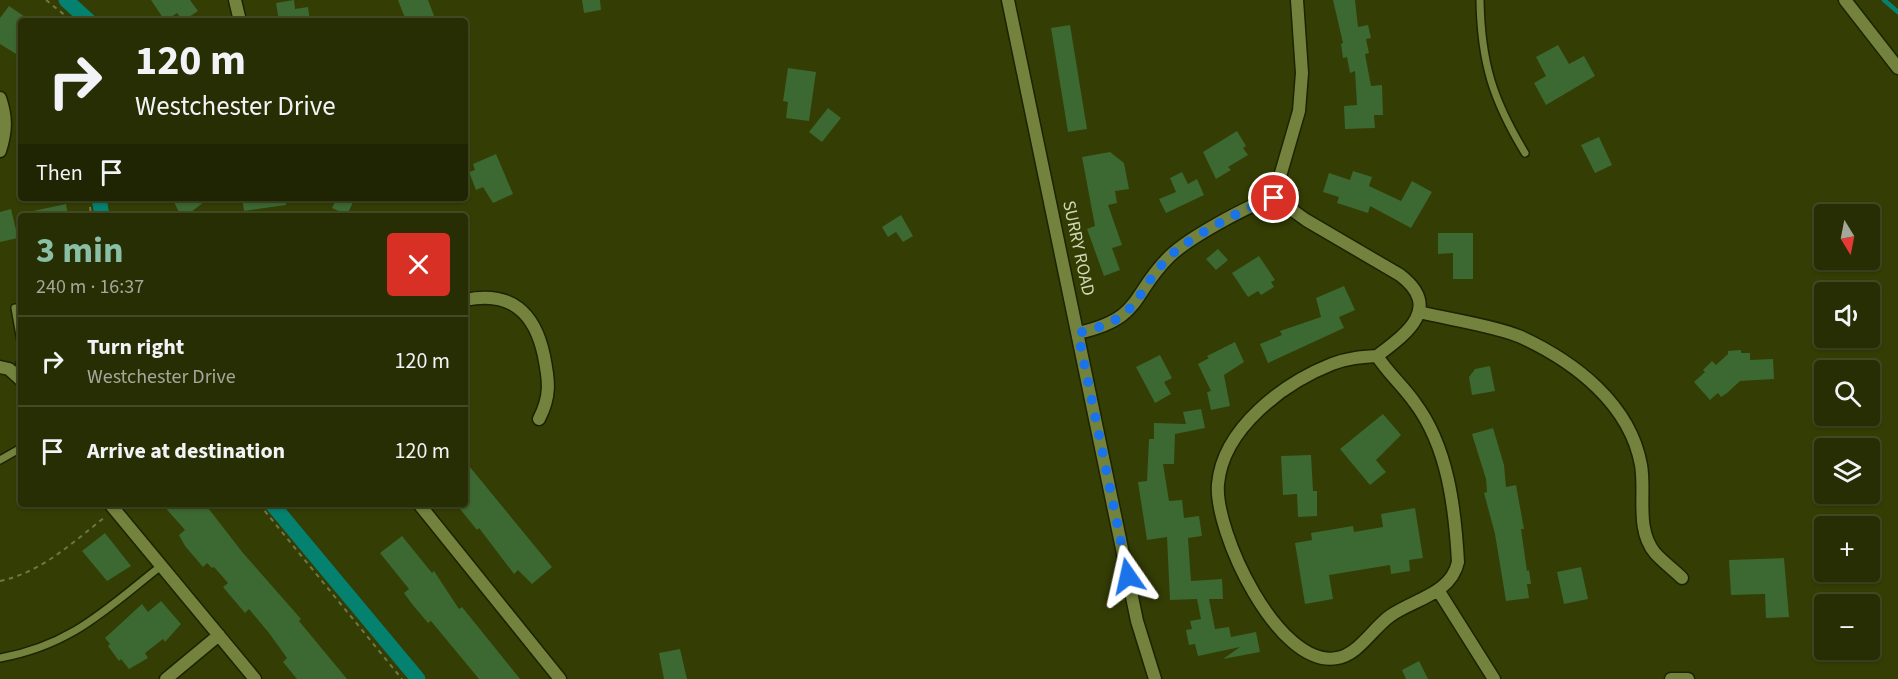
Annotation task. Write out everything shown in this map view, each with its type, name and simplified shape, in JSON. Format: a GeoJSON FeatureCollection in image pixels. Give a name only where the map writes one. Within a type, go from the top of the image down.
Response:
{"type":"FeatureCollection","features":[{"type":"Feature","properties":{"kind":"street"},"geometry":{"type":"LineString","coordinates":[[235,0],[239,18]]}},
{"type":"Feature","properties":{"kind":"street","name":"SURRY ROAD"},"geometry":{"type":"LineString","coordinates":[[1008,0],[1137,621],[1155,679]]}},
{"type":"Feature","properties":{"kind":"street"},"geometry":{"type":"LineString","coordinates":[[1274,198],[1299,111],[1302,74],[1297,0]]}},
{"type":"Feature","properties":{"kind":"street"},"geometry":{"type":"LineString","coordinates":[[1845,0],[1898,69]]}},
{"type":"Feature","properties":{"kind":"street"},"geometry":{"type":"LineString","coordinates":[[0,98],[5,113],[5,132],[0,151]]}},
{"type":"Feature","properties":{"kind":"street"},"geometry":{"type":"LineString","coordinates":[[1078,333],[1099,328],[1125,314],[1136,304],[1170,256],[1182,247],[1254,206],[1274,198]]}},
{"type":"Feature","properties":{"kind":"street"},"geometry":{"type":"LineString","coordinates":[[1274,198],[1306,220],[1407,280],[1417,295],[1419,312],[1409,331],[1377,356],[1352,358],[1318,370],[1288,387],[1258,412],[1229,447],[1222,462],[1218,487],[1222,514],[1247,578],[1266,613],[1293,644],[1315,657],[1338,658],[1349,654],[1389,617],[1438,590],[1453,578],[1458,562],[1445,470],[1428,423],[1415,402],[1377,356]]}},
{"type":"Feature","properties":{"kind":"street"},"geometry":{"type":"LineString","coordinates":[[468,300],[493,298],[512,303],[527,316],[539,333],[548,376],[548,402],[539,419]]}},
{"type":"Feature","properties":{"kind":"street"},"geometry":{"type":"LineString","coordinates":[[1419,312],[1520,336],[1584,374],[1623,415],[1636,442],[1641,467],[1644,533],[1655,552],[1682,578]]}},
{"type":"Feature","properties":{"kind":"street"},"geometry":{"type":"LineString","coordinates":[[0,367],[18,376]]}},
{"type":"Feature","properties":{"kind":"street"},"geometry":{"type":"LineString","coordinates":[[112,507],[255,679]]}},
{"type":"Feature","properties":{"kind":"street"},"geometry":{"type":"LineString","coordinates":[[421,507],[560,679]]}},
{"type":"Feature","properties":{"kind":"street"},"geometry":{"type":"LineString","coordinates":[[1438,590],[1494,679]]}},
{"type":"Feature","properties":{"kind":"street"},"geometry":{"type":"LineString","coordinates":[[166,679],[219,635]]}},
{"type":"Feature","properties":{"kind":"street"},"geometry":{"type":"LineString","coordinates":[[1671,679],[1688,679]]}},
{"type":"Feature","properties":{"kind":"lane"},"geometry":{"type":"LineString","coordinates":[[1480,0],[1486,65],[1502,114],[1525,153]]}},
{"type":"Feature","properties":{"kind":"lane"},"geometry":{"type":"LineString","coordinates":[[15,308],[18,324]]}},
{"type":"Feature","properties":{"kind":"lane"},"geometry":{"type":"LineString","coordinates":[[0,460],[18,450]]}},
{"type":"Feature","properties":{"kind":"lane"},"geometry":{"type":"LineString","coordinates":[[0,658],[45,647],[73,634],[161,566]]}},
{"type":"Feature","properties":{"kind":"path"},"geometry":{"type":"LineString","coordinates":[[46,0],[68,18]]}},
{"type":"Feature","properties":{"kind":"path"},"geometry":{"type":"LineString","coordinates":[[0,582],[18,577],[49,561],[112,507]]}},
{"type":"Feature","properties":{"kind":"path"},"geometry":{"type":"LineString","coordinates":[[261,507],[402,679]]}},
{"type":"Feature","properties":{"kind":"building"},"geometry":{"type":"Polygon","coordinates":[[[151,0],[190,0],[198,11],[188,18],[181,18],[177,13],[170,18],[163,18],[151,0]]]}},
{"type":"Feature","properties":{"kind":"building"},"geometry":{"type":"Polygon","coordinates":[[[294,0],[295,9],[308,7],[310,18],[278,18],[276,3],[294,0]]]}},
{"type":"Feature","properties":{"kind":"building"},"geometry":{"type":"Polygon","coordinates":[[[398,0],[428,0],[435,18],[412,18],[411,16],[405,18],[398,0]]]}},
{"type":"Feature","properties":{"kind":"building"},"geometry":{"type":"Polygon","coordinates":[[[582,0],[600,0],[601,10],[584,13],[582,0]]]}},
{"type":"Feature","properties":{"kind":"building"},"geometry":{"type":"Polygon","coordinates":[[[1333,0],[1355,0],[1358,27],[1368,25],[1371,38],[1366,39],[1369,53],[1365,54],[1371,86],[1382,85],[1383,115],[1374,115],[1375,128],[1345,129],[1344,106],[1357,105],[1355,71],[1350,73],[1347,57],[1343,58],[1341,44],[1343,43],[1333,0]]]}},
{"type":"Feature","properties":{"kind":"building"},"geometry":{"type":"Polygon","coordinates":[[[9,6],[25,17],[18,18],[18,55],[0,44],[0,18],[9,6]]]}},
{"type":"Feature","properties":{"kind":"building"},"geometry":{"type":"Polygon","coordinates":[[[1070,25],[1087,129],[1068,132],[1051,28],[1070,25]]]}},
{"type":"Feature","properties":{"kind":"building"},"geometry":{"type":"Polygon","coordinates":[[[1558,45],[1569,64],[1584,56],[1595,76],[1546,105],[1534,83],[1546,76],[1536,57],[1558,45]]]}},
{"type":"Feature","properties":{"kind":"building"},"geometry":{"type":"Polygon","coordinates":[[[788,68],[816,72],[809,121],[786,118],[788,102],[783,101],[788,68]]]}},
{"type":"Feature","properties":{"kind":"building"},"geometry":{"type":"Polygon","coordinates":[[[828,108],[841,118],[822,142],[809,132],[828,108]]]}},
{"type":"Feature","properties":{"kind":"building"},"geometry":{"type":"Polygon","coordinates":[[[1237,131],[1246,146],[1243,148],[1248,155],[1228,167],[1231,170],[1216,179],[1203,152],[1237,131]]]}},
{"type":"Feature","properties":{"kind":"building"},"geometry":{"type":"Polygon","coordinates":[[[1599,137],[1612,165],[1595,173],[1581,145],[1599,137]]]}},
{"type":"Feature","properties":{"kind":"building"},"geometry":{"type":"Polygon","coordinates":[[[1110,152],[1124,163],[1129,189],[1115,191],[1117,203],[1108,205],[1122,245],[1112,248],[1120,270],[1104,276],[1087,229],[1095,226],[1082,157],[1110,152]]]}},
{"type":"Feature","properties":{"kind":"building"},"geometry":{"type":"Polygon","coordinates":[[[496,154],[513,194],[493,203],[483,187],[476,190],[469,172],[475,170],[473,164],[496,154]]]}},
{"type":"Feature","properties":{"kind":"building"},"geometry":{"type":"Polygon","coordinates":[[[1353,171],[1372,177],[1369,186],[1401,201],[1412,181],[1432,192],[1411,228],[1370,206],[1368,213],[1337,203],[1339,197],[1323,192],[1329,173],[1350,180],[1353,171]]]}},
{"type":"Feature","properties":{"kind":"building"},"geometry":{"type":"Polygon","coordinates":[[[1182,172],[1188,184],[1197,179],[1204,195],[1166,213],[1159,199],[1176,192],[1170,178],[1182,172]]]}},
{"type":"Feature","properties":{"kind":"building"},"geometry":{"type":"Polygon","coordinates":[[[174,201],[205,201],[190,213],[180,213],[174,201]]]}},
{"type":"Feature","properties":{"kind":"building"},"geometry":{"type":"Polygon","coordinates":[[[242,201],[286,201],[286,205],[244,211],[242,201]]]}},
{"type":"Feature","properties":{"kind":"building"},"geometry":{"type":"Polygon","coordinates":[[[336,201],[354,201],[348,213],[332,208],[336,201]]]}},
{"type":"Feature","properties":{"kind":"building"},"geometry":{"type":"Polygon","coordinates":[[[66,204],[68,213],[33,213],[33,211],[66,204]]]}},
{"type":"Feature","properties":{"kind":"building"},"geometry":{"type":"Polygon","coordinates":[[[11,209],[18,238],[0,242],[0,212],[11,209]]]}},
{"type":"Feature","properties":{"kind":"building"},"geometry":{"type":"Polygon","coordinates":[[[901,215],[913,236],[903,242],[896,232],[888,237],[882,227],[901,215]]]}},
{"type":"Feature","properties":{"kind":"building"},"geometry":{"type":"Polygon","coordinates":[[[1438,233],[1473,233],[1473,279],[1453,279],[1453,253],[1438,254],[1438,233]]]}},
{"type":"Feature","properties":{"kind":"building"},"geometry":{"type":"Polygon","coordinates":[[[1218,249],[1228,260],[1216,270],[1206,259],[1218,249]]]}},
{"type":"Feature","properties":{"kind":"building"},"geometry":{"type":"Polygon","coordinates":[[[1259,256],[1275,280],[1271,282],[1274,287],[1261,295],[1258,291],[1248,297],[1232,273],[1259,256]]]}},
{"type":"Feature","properties":{"kind":"building"},"geometry":{"type":"Polygon","coordinates":[[[1344,286],[1355,310],[1339,317],[1344,328],[1268,363],[1260,344],[1282,335],[1280,331],[1321,317],[1316,298],[1344,286]]]}},
{"type":"Feature","properties":{"kind":"building"},"geometry":{"type":"Polygon","coordinates":[[[1235,342],[1244,362],[1224,375],[1230,406],[1211,410],[1207,392],[1211,391],[1198,364],[1209,358],[1207,356],[1235,342]]]}},
{"type":"Feature","properties":{"kind":"building"},"geometry":{"type":"Polygon","coordinates":[[[1741,350],[1741,353],[1750,353],[1750,360],[1773,359],[1774,379],[1740,381],[1721,397],[1718,393],[1710,400],[1694,382],[1705,372],[1703,370],[1712,361],[1716,365],[1728,354],[1728,351],[1741,350]]]}},
{"type":"Feature","properties":{"kind":"building"},"geometry":{"type":"Polygon","coordinates":[[[1160,355],[1172,378],[1164,382],[1171,394],[1155,403],[1136,367],[1160,355]]]}},
{"type":"Feature","properties":{"kind":"building"},"geometry":{"type":"Polygon","coordinates":[[[1490,366],[1495,391],[1472,395],[1469,377],[1475,369],[1490,366]]]}},
{"type":"Feature","properties":{"kind":"building"},"geometry":{"type":"Polygon","coordinates":[[[1201,409],[1205,428],[1175,434],[1174,464],[1163,464],[1169,501],[1182,500],[1184,518],[1199,516],[1202,536],[1188,538],[1191,581],[1222,579],[1223,599],[1209,599],[1215,629],[1229,627],[1231,637],[1256,632],[1260,652],[1223,659],[1240,647],[1198,656],[1195,644],[1189,645],[1186,630],[1192,629],[1190,621],[1201,619],[1197,599],[1170,600],[1167,537],[1147,540],[1138,482],[1147,481],[1149,439],[1154,439],[1154,423],[1186,424],[1183,412],[1201,409]]]}},
{"type":"Feature","properties":{"kind":"building"},"geometry":{"type":"Polygon","coordinates":[[[1383,414],[1401,435],[1376,460],[1386,472],[1370,485],[1340,449],[1383,414]]]}},
{"type":"Feature","properties":{"kind":"building"},"geometry":{"type":"Polygon","coordinates":[[[1493,428],[1504,465],[1506,487],[1516,485],[1524,529],[1521,529],[1527,571],[1529,570],[1531,584],[1527,584],[1529,598],[1506,601],[1495,534],[1484,493],[1487,492],[1486,479],[1472,434],[1493,428]]]}},
{"type":"Feature","properties":{"kind":"building"},"geometry":{"type":"Polygon","coordinates":[[[1311,455],[1313,491],[1317,491],[1317,516],[1298,517],[1297,494],[1283,495],[1281,456],[1311,455]]]}},
{"type":"Feature","properties":{"kind":"building"},"geometry":{"type":"Polygon","coordinates":[[[468,465],[552,567],[532,584],[518,570],[514,574],[479,528],[477,530],[458,507],[468,507],[468,465]]]}},
{"type":"Feature","properties":{"kind":"building"},"geometry":{"type":"Polygon","coordinates":[[[165,507],[207,507],[243,553],[301,619],[299,621],[347,679],[297,679],[283,662],[287,658],[269,633],[249,609],[245,613],[223,587],[228,583],[214,567],[212,568],[207,563],[203,567],[185,546],[179,535],[185,530],[165,507]]]}},
{"type":"Feature","properties":{"kind":"building"},"geometry":{"type":"Polygon","coordinates":[[[1415,508],[1423,558],[1409,560],[1410,571],[1391,574],[1390,565],[1329,575],[1333,599],[1305,604],[1295,543],[1312,540],[1311,533],[1353,526],[1354,532],[1383,527],[1381,514],[1415,508]]]}},
{"type":"Feature","properties":{"kind":"building"},"geometry":{"type":"Polygon","coordinates":[[[105,533],[131,566],[107,581],[82,551],[105,533]]]}},
{"type":"Feature","properties":{"kind":"building"},"geometry":{"type":"Polygon","coordinates":[[[402,536],[432,573],[434,571],[459,609],[462,607],[520,679],[479,679],[431,621],[428,623],[412,604],[404,593],[409,589],[380,553],[402,536]]]}},
{"type":"Feature","properties":{"kind":"building"},"geometry":{"type":"Polygon","coordinates":[[[1784,558],[1789,617],[1766,618],[1765,594],[1731,595],[1729,560],[1784,558]]]}},
{"type":"Feature","properties":{"kind":"building"},"geometry":{"type":"Polygon","coordinates":[[[1581,567],[1588,599],[1564,604],[1557,572],[1581,567]]]}},
{"type":"Feature","properties":{"kind":"building"},"geometry":{"type":"Polygon","coordinates":[[[161,601],[181,624],[165,642],[163,639],[145,653],[148,658],[129,669],[121,659],[119,661],[105,638],[142,604],[148,612],[161,601]]]}},
{"type":"Feature","properties":{"kind":"building"},"geometry":{"type":"Polygon","coordinates":[[[680,649],[687,679],[664,679],[659,653],[680,649]]]}},
{"type":"Feature","properties":{"kind":"building"},"geometry":{"type":"Polygon","coordinates":[[[1419,661],[1428,679],[1406,679],[1402,670],[1419,661]]]}},
{"type":"Feature","properties":{"kind":"waterway"},"geometry":{"type":"LineString","coordinates":[[66,0],[86,18]]}},
{"type":"Feature","properties":{"kind":"waterway"},"geometry":{"type":"LineString","coordinates":[[1884,0],[1898,12]]}},
{"type":"Feature","properties":{"kind":"waterway"},"geometry":{"type":"LineString","coordinates":[[100,201],[102,213]]}},
{"type":"Feature","properties":{"kind":"waterway"},"geometry":{"type":"LineString","coordinates":[[275,507],[418,679]]}},
{"type":"Feature","properties":{"kind":"route"},"geometry":{"type":"LineString","coordinates":[[1128,576],[1078,333],[1099,328],[1125,314],[1136,304],[1170,256],[1182,247],[1263,201],[1274,198]]}}]}
